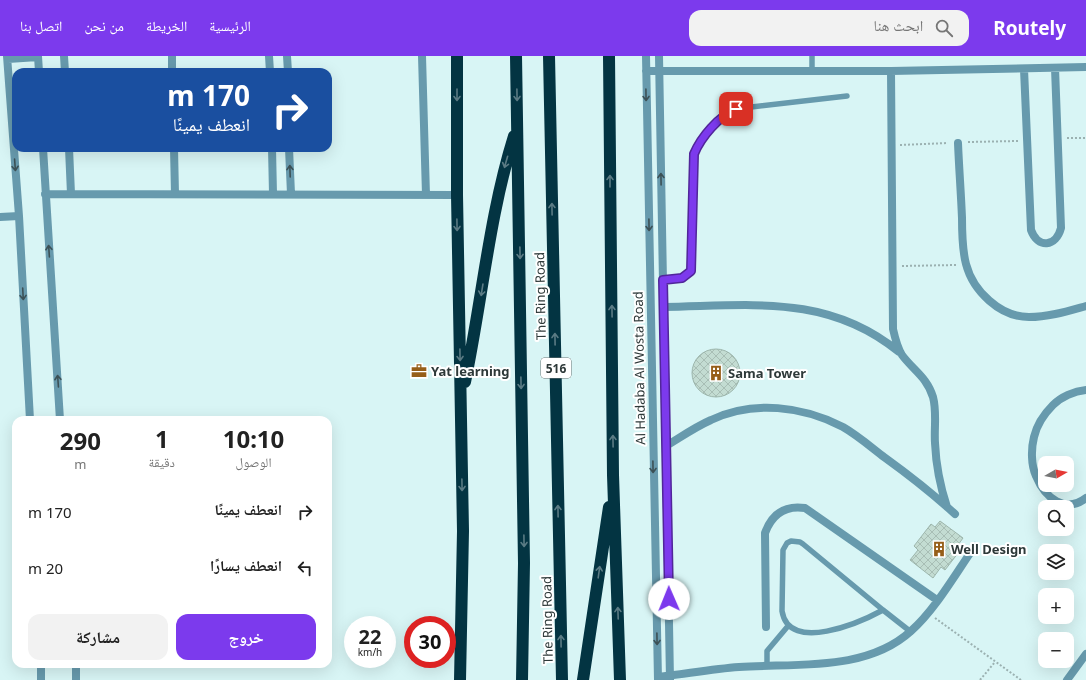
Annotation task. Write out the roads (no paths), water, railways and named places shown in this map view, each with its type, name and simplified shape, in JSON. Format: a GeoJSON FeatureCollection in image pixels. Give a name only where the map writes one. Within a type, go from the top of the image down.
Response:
{"type":"FeatureCollection","features":[{"type":"Feature","properties":{"kind":"highway"},"geometry":{"type":"LineString","coordinates":[[457,56],[457,195],[463,531],[462,649],[460,680]]}},
{"type":"Feature","properties":{"kind":"highway","name":"The Ring Road"},"geometry":{"type":"LineString","coordinates":[[516,56],[524,563],[522,680]]}},
{"type":"Feature","properties":{"kind":"highway","name":"The Ring Road"},"geometry":{"type":"LineString","coordinates":[[549,56],[562,680]]}},
{"type":"Feature","properties":{"kind":"highway"},"geometry":{"type":"LineString","coordinates":[[609,56],[613,475],[620,680]]}},
{"type":"Feature","properties":{"kind":"highway"},"geometry":{"type":"LineString","coordinates":[[461,405],[475,334],[497,204],[505,166],[518,125]]}},
{"type":"Feature","properties":{"kind":"highway"},"geometry":{"type":"LineString","coordinates":[[583,680],[613,475]]}},
{"type":"Feature","properties":{"kind":"highway"},"geometry":{"type":"LineString","coordinates":[[462,649],[468,680]]}},
{"type":"Feature","properties":{"kind":"street"},"geometry":{"type":"LineString","coordinates":[[12,124],[7,58],[38,56],[39,68]]}},
{"type":"Feature","properties":{"kind":"street"},"geometry":{"type":"LineString","coordinates":[[64,56],[65,68]]}},
{"type":"Feature","properties":{"kind":"street"},"geometry":{"type":"LineString","coordinates":[[172,56],[172,68]]}},
{"type":"Feature","properties":{"kind":"street"},"geometry":{"type":"LineString","coordinates":[[269,56],[270,68]]}},
{"type":"Feature","properties":{"kind":"street"},"geometry":{"type":"LineString","coordinates":[[287,56],[288,68]]}},
{"type":"Feature","properties":{"kind":"street"},"geometry":{"type":"LineString","coordinates":[[422,56],[426,195]]}},
{"type":"Feature","properties":{"kind":"street","name":"Al Hadaba Al Wosta Road"},"geometry":{"type":"LineString","coordinates":[[646,56],[658,679]]}},
{"type":"Feature","properties":{"kind":"street","name":"Al Hadaba Al Wosta Road"},"geometry":{"type":"LineString","coordinates":[[659,56],[670,678]]}},
{"type":"Feature","properties":{"kind":"street"},"geometry":{"type":"LineString","coordinates":[[646,71],[891,71],[1086,67],[1086,64]]}},
{"type":"Feature","properties":{"kind":"street"},"geometry":{"type":"LineString","coordinates":[[1024,68],[1031,230],[1033,237],[1039,242],[1046,243],[1054,241],[1059,236],[1061,228],[1055,68]]}},
{"type":"Feature","properties":{"kind":"street"},"geometry":{"type":"LineString","coordinates":[[891,71],[893,329],[896,342],[902,354]]}},
{"type":"Feature","properties":{"kind":"street"},"geometry":{"type":"LineString","coordinates":[[958,143],[963,245],[966,264],[973,281],[986,298],[1001,308],[1017,315],[1028,317],[1044,316],[1086,306]]}},
{"type":"Feature","properties":{"kind":"street"},"geometry":{"type":"LineString","coordinates":[[14,152],[30,416]]}},
{"type":"Feature","properties":{"kind":"street"},"geometry":{"type":"LineString","coordinates":[[43,152],[60,416]]}},
{"type":"Feature","properties":{"kind":"street"},"geometry":{"type":"LineString","coordinates":[[68,152],[71,194]]}},
{"type":"Feature","properties":{"kind":"street"},"geometry":{"type":"LineString","coordinates":[[174,152],[175,194]]}},
{"type":"Feature","properties":{"kind":"street"},"geometry":{"type":"LineString","coordinates":[[272,152],[273,194]]}},
{"type":"Feature","properties":{"kind":"street"},"geometry":{"type":"LineString","coordinates":[[290,152],[291,194]]}},
{"type":"Feature","properties":{"kind":"street"},"geometry":{"type":"LineString","coordinates":[[45,194],[457,195]]}},
{"type":"Feature","properties":{"kind":"street"},"geometry":{"type":"LineString","coordinates":[[0,217],[19,216]]}},
{"type":"Feature","properties":{"kind":"street"},"geometry":{"type":"LineString","coordinates":[[663,307],[769,305],[805,308],[829,314],[857,324],[883,339],[902,354],[926,382],[932,395],[935,410],[936,463],[947,506]]}},
{"type":"Feature","properties":{"kind":"street"},"geometry":{"type":"LineString","coordinates":[[651,371],[664,371]]}},
{"type":"Feature","properties":{"kind":"street"},"geometry":{"type":"LineString","coordinates":[[1086,390],[1068,395],[1056,402],[1046,412],[1039,423],[1034,436],[1032,450],[1036,476],[1042,488],[1052,498],[1059,503],[1069,506],[1078,504],[1086,498]]}},
{"type":"Feature","properties":{"kind":"street"},"geometry":{"type":"LineString","coordinates":[[666,446],[711,419],[738,411],[765,407],[792,409],[819,416],[844,427],[956,514]]}},
{"type":"Feature","properties":{"kind":"street"},"geometry":{"type":"LineString","coordinates":[[766,628],[765,534],[775,515],[784,509],[795,506],[805,508],[937,600]]}},
{"type":"Feature","properties":{"kind":"street"},"geometry":{"type":"LineString","coordinates":[[658,679],[738,667],[856,659],[882,651],[911,632],[928,613],[975,546]]}},
{"type":"Feature","properties":{"kind":"street"},"geometry":{"type":"LineString","coordinates":[[1067,680],[1086,654]]}},
{"type":"Feature","properties":{"kind":"street"},"geometry":{"type":"LineString","coordinates":[[41,668],[41,680]]}},
{"type":"Feature","properties":{"kind":"street"},"geometry":{"type":"LineString","coordinates":[[76,668],[76,680]]}},
{"type":"Feature","properties":{"kind":"lane"},"geometry":{"type":"LineString","coordinates":[[812,56],[812,71]]}},
{"type":"Feature","properties":{"kind":"lane"},"geometry":{"type":"LineString","coordinates":[[663,280],[682,278],[689,274],[692,268],[693,159],[696,149],[720,119],[730,112],[742,108],[847,96]]}},
{"type":"Feature","properties":{"kind":"lane"},"geometry":{"type":"LineString","coordinates":[[883,610],[861,621],[830,630],[804,632],[795,631],[788,626],[782,611],[782,550],[787,543],[791,541],[800,542],[911,632]]}},
{"type":"Feature","properties":{"kind":"lane"},"geometry":{"type":"LineString","coordinates":[[767,665],[768,651],[788,626]]}},
{"type":"Feature","properties":{"kind":"place","name":"Yat learning"},"geometry":{"type":"Point","coordinates":[419,371]}},
{"type":"Feature","properties":{"kind":"place","name":"Sama Tower"},"geometry":{"type":"Point","coordinates":[716,373]}},
{"type":"Feature","properties":{"kind":"place","name":"Well Design"},"geometry":{"type":"Point","coordinates":[939,549]}}]}
